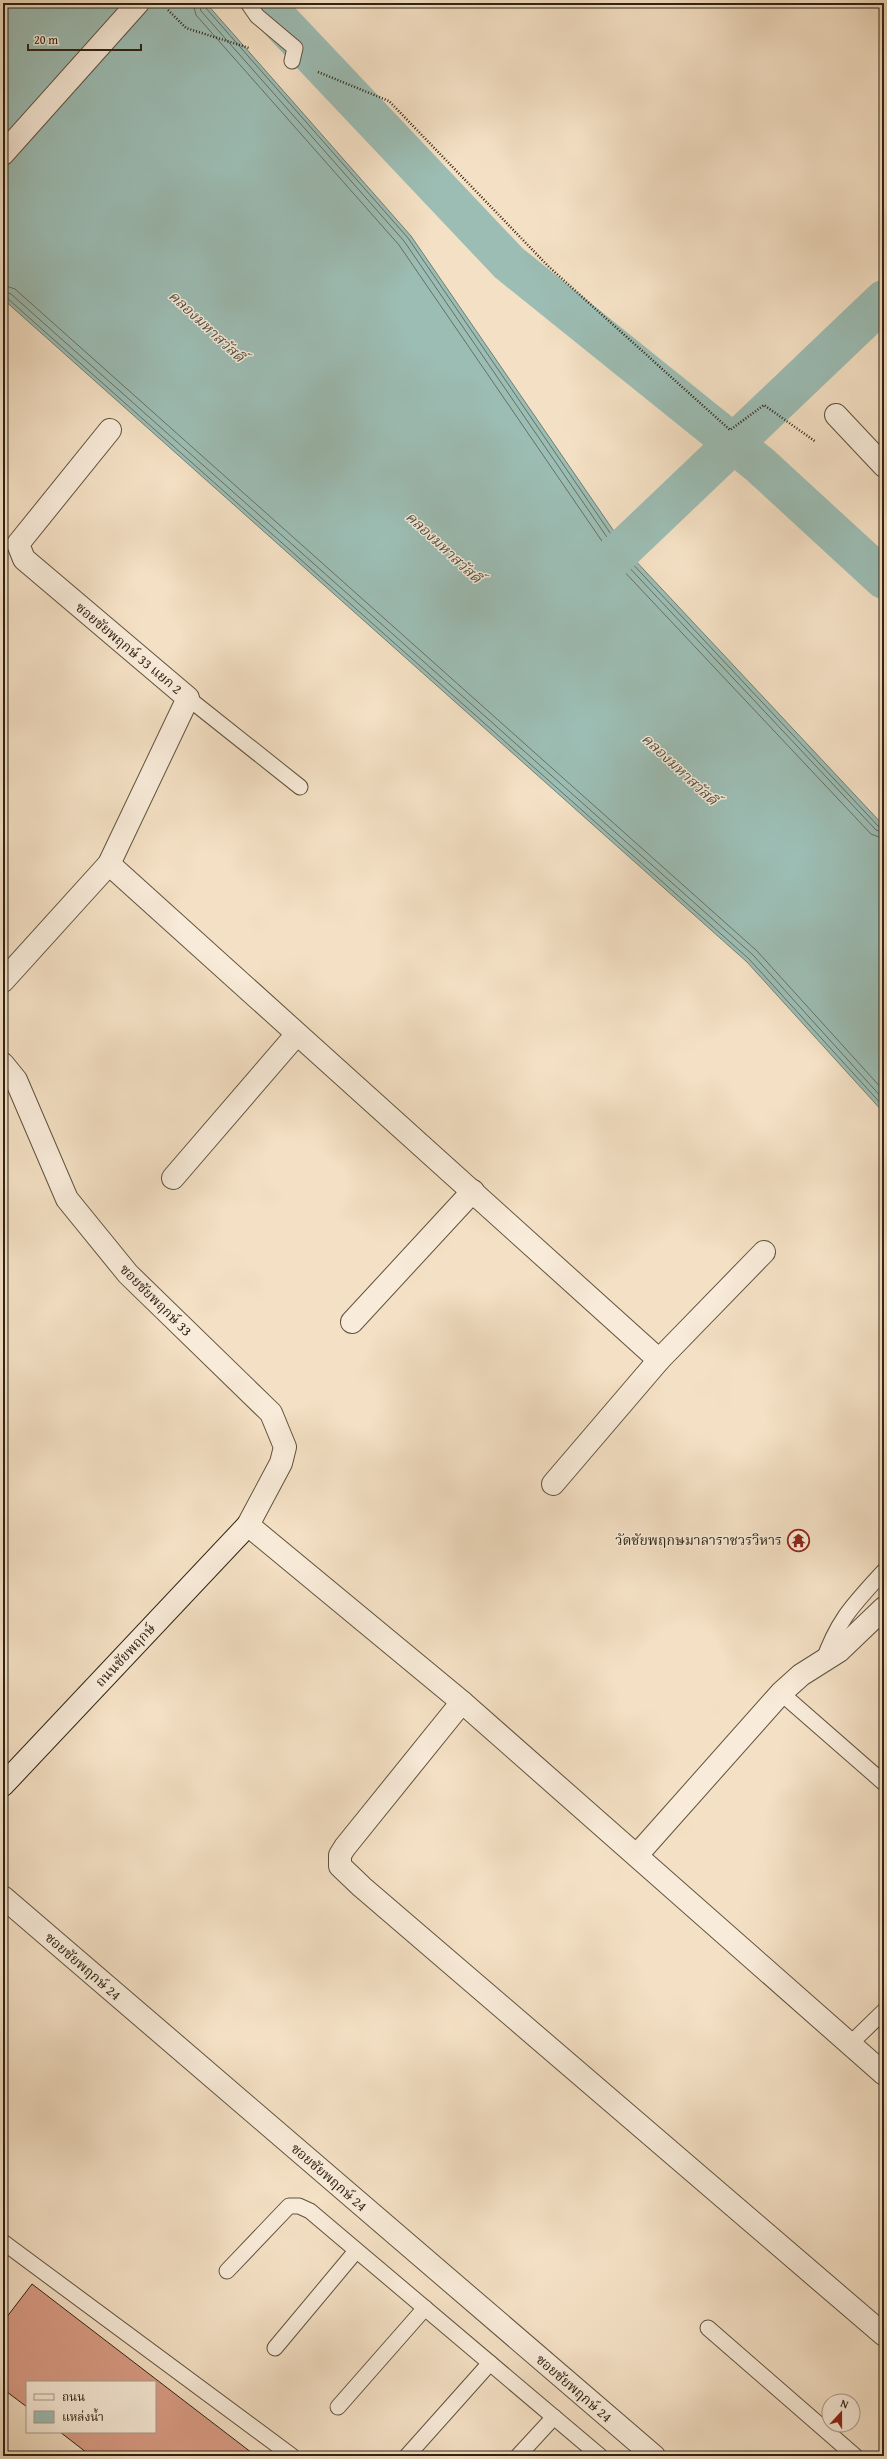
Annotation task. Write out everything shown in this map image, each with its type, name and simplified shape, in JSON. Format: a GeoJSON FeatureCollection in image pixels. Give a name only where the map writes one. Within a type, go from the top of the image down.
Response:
{"type":"FeatureCollection","features":[{"type":"Feature","properties":{"kind":"street"},"geometry":{"type":"LineString","coordinates":[[3,154],[138,3]]}},
{"type":"Feature","properties":{"kind":"street"},"geometry":{"type":"LineString","coordinates":[[836,415],[884,466]]}},
{"type":"Feature","properties":{"kind":"street","name":"ซอยชัยพฤกษ์ 33 แยก 2"},"geometry":{"type":"LineString","coordinates":[[3,981],[109,864],[188,698],[24,559],[18,544],[110,430]]}},
{"type":"Feature","properties":{"kind":"street"},"geometry":{"type":"LineString","coordinates":[[109,864],[659,1360]]}},
{"type":"Feature","properties":{"kind":"street"},"geometry":{"type":"LineString","coordinates":[[173,1178],[297,1034]]}},
{"type":"Feature","properties":{"kind":"street","name":"ซอยชัยพฤกษ์ 33"},"geometry":{"type":"LineString","coordinates":[[3,1064],[16,1080],[67,1199],[128,1274],[271,1413],[285,1447],[281,1463],[248,1525]]}},
{"type":"Feature","properties":{"kind":"street"},"geometry":{"type":"LineString","coordinates":[[352,1322],[473,1191]]}},
{"type":"Feature","properties":{"kind":"street"},"geometry":{"type":"LineString","coordinates":[[552,1484],[659,1360],[764,1252]]}},
{"type":"Feature","properties":{"kind":"street"},"geometry":{"type":"LineString","coordinates":[[248,1525],[462,1702],[637,1855],[849,2046],[884,2074]]}},
{"type":"Feature","properties":{"kind":"street","name":"ถนนชัยพฤกษ์"},"geometry":{"type":"LineString","coordinates":[[3,1785],[248,1525]]}},
{"type":"Feature","properties":{"kind":"street"},"geometry":{"type":"LineString","coordinates":[[637,1855],[781,1694],[801,1675],[823,1662],[850,1642],[884,1608]]}},
{"type":"Feature","properties":{"kind":"street"},"geometry":{"type":"LineString","coordinates":[[462,1702],[345,1846],[340,1855],[340,1866],[362,1887],[884,2335]]}},
{"type":"Feature","properties":{"kind":"street","name":"ซอยชัยพฤกษ์ 24"},"geometry":{"type":"LineString","coordinates":[[3,1897],[654,2456]]}},
{"type":"Feature","properties":{"kind":"lane"},"geometry":{"type":"LineString","coordinates":[[248,3],[257,16],[295,48],[290,60]]}},
{"type":"Feature","properties":{"kind":"lane"},"geometry":{"type":"LineString","coordinates":[[188,698],[300,787]]}},
{"type":"Feature","properties":{"kind":"lane"},"geometry":{"type":"LineString","coordinates":[[823,1662],[836,1628],[848,1610],[884,1571]]}},
{"type":"Feature","properties":{"kind":"lane"},"geometry":{"type":"LineString","coordinates":[[781,1694],[884,1783]]}},
{"type":"Feature","properties":{"kind":"lane"},"geometry":{"type":"LineString","coordinates":[[849,2046],[884,2011]]}},
{"type":"Feature","properties":{"kind":"lane"},"geometry":{"type":"LineString","coordinates":[[227,2271],[289,2206],[299,2206],[310,2212],[600,2456]]}},
{"type":"Feature","properties":{"kind":"lane"},"geometry":{"type":"LineString","coordinates":[[3,2242],[292,2456]]}},
{"type":"Feature","properties":{"kind":"lane"},"geometry":{"type":"LineString","coordinates":[[275,2348],[356,2251]]}},
{"type":"Feature","properties":{"kind":"lane"},"geometry":{"type":"LineString","coordinates":[[338,2407],[425,2308]]}},
{"type":"Feature","properties":{"kind":"lane"},"geometry":{"type":"LineString","coordinates":[[708,2328],[855,2456]]}},
{"type":"Feature","properties":{"kind":"lane"},"geometry":{"type":"LineString","coordinates":[[407,2456],[490,2363]]}},
{"type":"Feature","properties":{"kind":"lane"},"geometry":{"type":"LineString","coordinates":[[518,2456],[554,2417]]}},
{"type":"Feature","properties":{"kind":"path"},"geometry":{"type":"LineString","coordinates":[[166,8],[186,28],[290,60],[389,101],[549,267],[730,430],[764,405],[822,446]]}},
{"type":"Feature","properties":{"kind":"water","name":"คลองมหาสวัสดิ์"},"geometry":{"type":"Polygon","coordinates":[[[3,3],[206,3],[411,236],[631,556],[884,826],[884,1113],[747,962],[3,299],[3,3]]]}},
{"type":"Feature","properties":{"kind":"building"},"geometry":{"type":"Polygon","coordinates":[[[32,2284],[256,2456],[91,2456],[61,2433],[156,2433],[156,2381],[26,2381],[26,2406],[3,2389],[3,2322],[32,2284]]]}},
{"type":"Feature","properties":{"kind":"waterway"},"geometry":{"type":"LineString","coordinates":[[263,3],[509,263],[760,465],[884,579]]}},
{"type":"Feature","properties":{"kind":"waterway"},"geometry":{"type":"LineString","coordinates":[[584,586],[884,300]]}},
{"type":"Feature","properties":{"kind":"place","name":"วัดชัยพฤกษมาลาราชวรวิหาร"},"geometry":{"type":"Point","coordinates":[798,1540]}}]}
